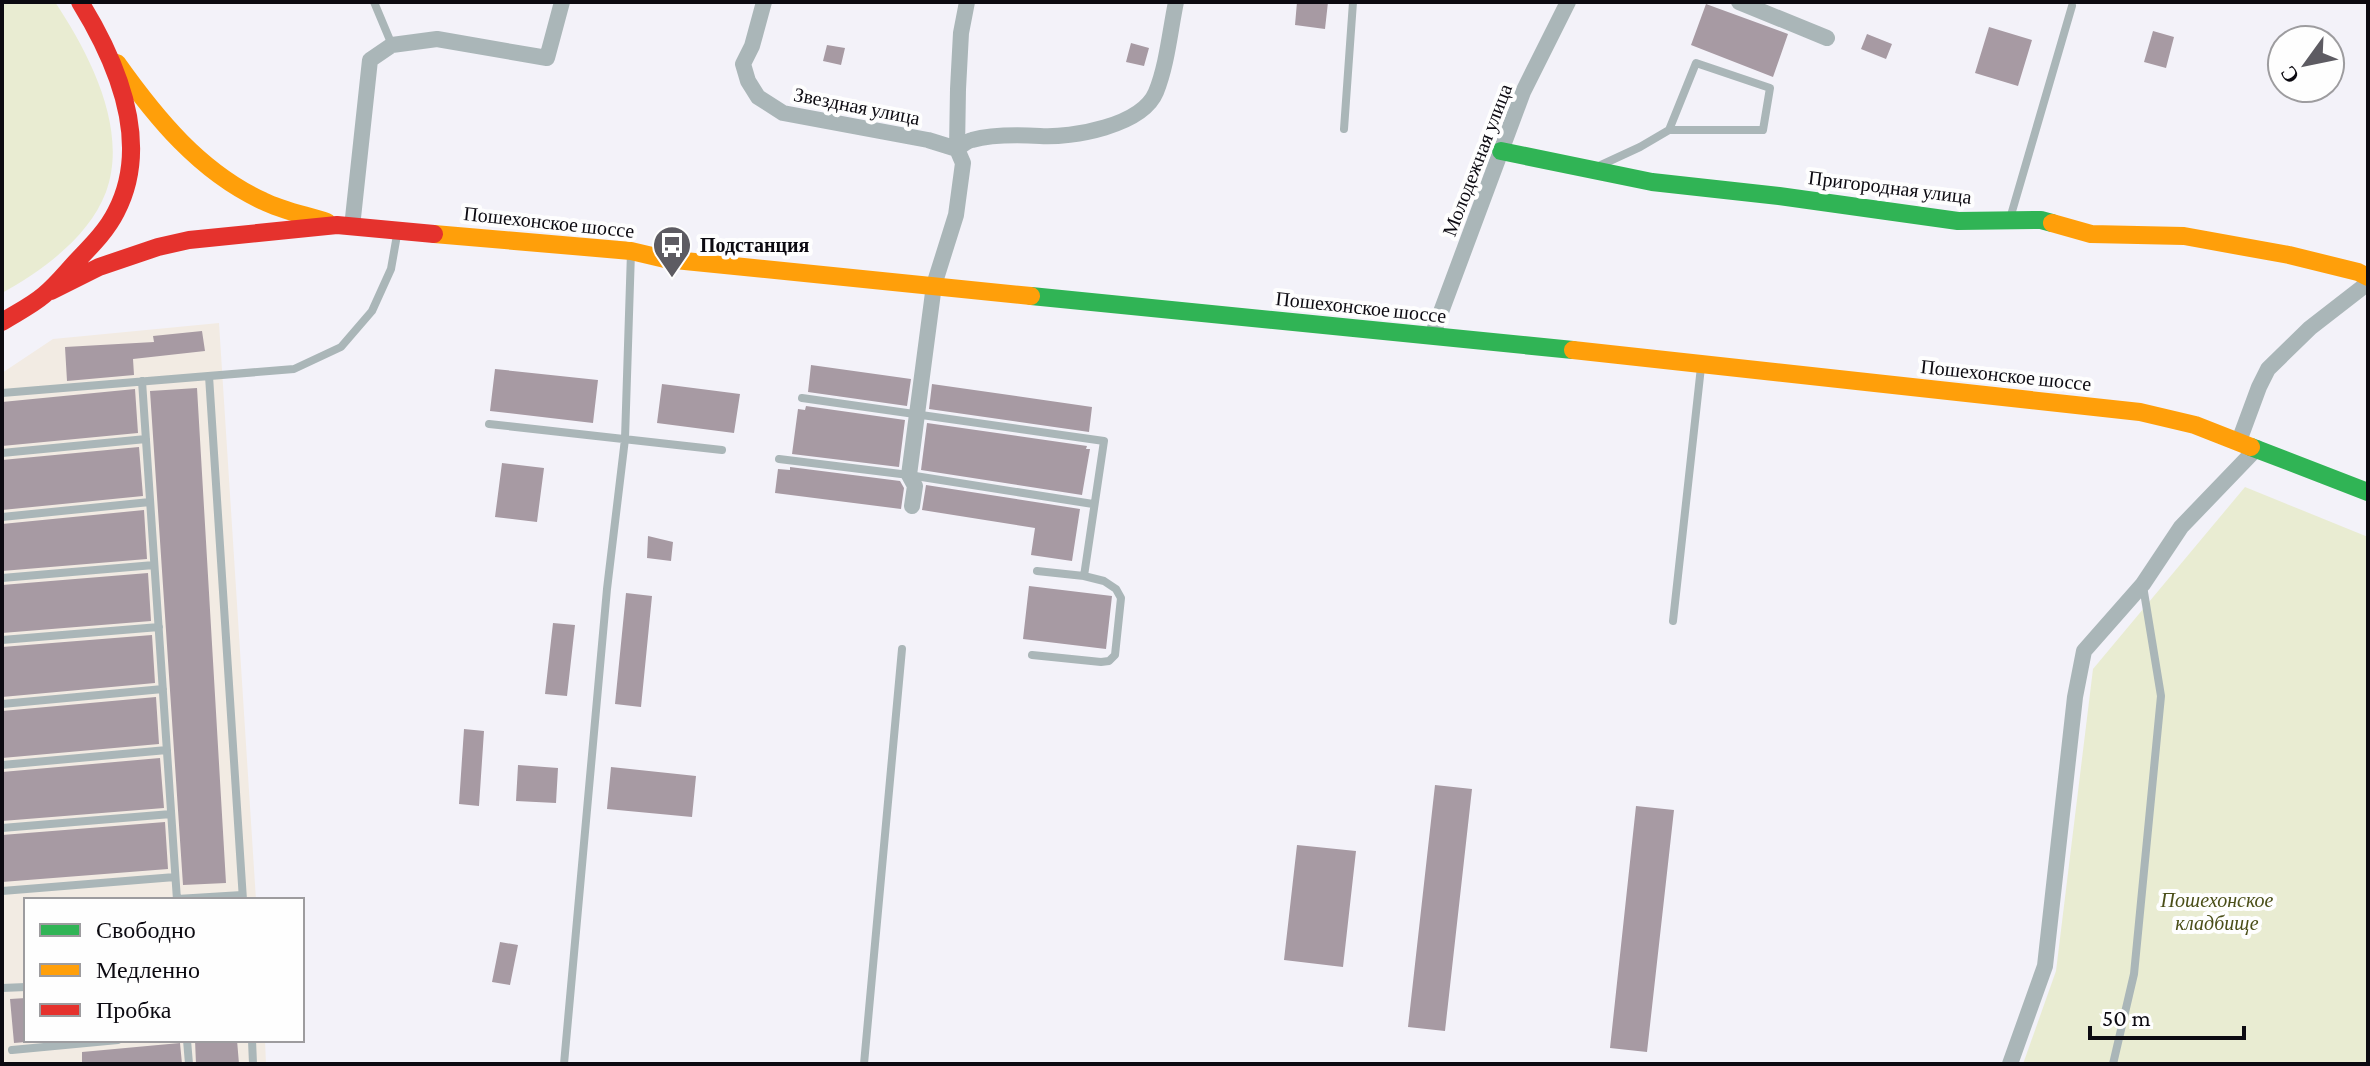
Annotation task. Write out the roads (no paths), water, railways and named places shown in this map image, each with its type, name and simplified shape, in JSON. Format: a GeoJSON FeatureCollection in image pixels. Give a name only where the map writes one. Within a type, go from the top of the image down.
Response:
{"type":"FeatureCollection","features":[{"type":"Feature","properties":{"kind":"street"},"geometry":{"type":"LineString","coordinates":[[80,2],[107,49],[156,115],[191,154],[264,202],[344,226]]}},
{"type":"Feature","properties":{"kind":"street"},"geometry":{"type":"LineString","coordinates":[[344,226],[370,60],[392,45],[437,39],[547,58],[562,2]]}},
{"type":"Feature","properties":{"kind":"street","name":"Звездная улица"},"geometry":{"type":"LineString","coordinates":[[764,2],[752,46],[743,64],[748,81],[758,97],[783,113],[928,140],[957,149]]}},
{"type":"Feature","properties":{"kind":"street"},"geometry":{"type":"LineString","coordinates":[[912,506],[915,486],[909,475],[934,285],[956,215],[963,163],[957,149],[959,61],[967,2]]}},
{"type":"Feature","properties":{"kind":"street"},"geometry":{"type":"LineString","coordinates":[[957,149],[971,140],[1017,135],[1058,138],[1121,122],[1141,110],[1155,94],[1176,2]]}},
{"type":"Feature","properties":{"kind":"street","name":"Молодежная улица"},"geometry":{"type":"LineString","coordinates":[[1432,336],[1523,92],[1568,2]]}},
{"type":"Feature","properties":{"kind":"street"},"geometry":{"type":"LineString","coordinates":[[1739,2],[1827,38]]}},
{"type":"Feature","properties":{"kind":"street"},"geometry":{"type":"LineString","coordinates":[[45,294],[101,235],[126,188],[131,159],[129,127],[107,49]]}},
{"type":"Feature","properties":{"kind":"street","name":"Пригородная улица"},"geometry":{"type":"LineString","coordinates":[[1501,151],[1652,182],[1958,221],[2041,220],[2091,234],[2184,236],[2289,255],[2368,277]]}},
{"type":"Feature","properties":{"kind":"street"},"geometry":{"type":"LineString","coordinates":[[2,322],[45,294],[99,267],[158,247],[189,240],[344,226]]}},
{"type":"Feature","properties":{"kind":"street","name":"Пошехонское шоссе"},"geometry":{"type":"LineString","coordinates":[[344,226],[631,251],[665,259],[1701,363],[2140,412],[2195,425],[2368,492]]}},
{"type":"Feature","properties":{"kind":"street"},"geometry":{"type":"LineString","coordinates":[[2010,1064],[2045,966],[2075,697],[2084,651],[2143,584],[2181,527],[2248,444],[2259,387],[2268,369],[2310,328],[2368,283]]}},
{"type":"Feature","properties":{"kind":"lane"},"geometry":{"type":"LineString","coordinates":[[374,2],[392,45]]}},
{"type":"Feature","properties":{"kind":"lane"},"geometry":{"type":"LineString","coordinates":[[1344,129],[1353,2]]}},
{"type":"Feature","properties":{"kind":"lane"},"geometry":{"type":"LineString","coordinates":[[2009,219],[2072,6]]}},
{"type":"Feature","properties":{"kind":"lane"},"geometry":{"type":"LineString","coordinates":[[1589,170],[1669,130],[1763,130],[1770,88],[1696,63],[1669,130]]}},
{"type":"Feature","properties":{"kind":"lane"},"geometry":{"type":"LineString","coordinates":[[2,393],[294,369],[341,347],[372,311],[391,269],[398,230]]}},
{"type":"Feature","properties":{"kind":"lane"},"geometry":{"type":"LineString","coordinates":[[564,1064],[607,589],[625,439],[631,251]]}},
{"type":"Feature","properties":{"kind":"lane"},"geometry":{"type":"LineString","coordinates":[[1673,621],[1701,363]]}},
{"type":"Feature","properties":{"kind":"lane"},"geometry":{"type":"LineString","coordinates":[[209,376],[242,897],[210,898]]}},
{"type":"Feature","properties":{"kind":"lane"},"geometry":{"type":"LineString","coordinates":[[142,381],[177,898]]}},
{"type":"Feature","properties":{"kind":"lane"},"geometry":{"type":"LineString","coordinates":[[802,398],[1104,441],[1084,576]]}},
{"type":"Feature","properties":{"kind":"lane"},"geometry":{"type":"LineString","coordinates":[[489,424],[722,450]]}},
{"type":"Feature","properties":{"kind":"lane"},"geometry":{"type":"LineString","coordinates":[[2,453],[146,439]]}},
{"type":"Feature","properties":{"kind":"lane"},"geometry":{"type":"LineString","coordinates":[[779,459],[909,475],[1093,504]]}},
{"type":"Feature","properties":{"kind":"lane"},"geometry":{"type":"LineString","coordinates":[[2,517],[150,502]]}},
{"type":"Feature","properties":{"kind":"lane"},"geometry":{"type":"LineString","coordinates":[[2,578],[154,565]]}},
{"type":"Feature","properties":{"kind":"lane"},"geometry":{"type":"LineString","coordinates":[[1032,655],[1109,661],[1115,655],[1121,598],[1116,589],[1104,581],[1037,571]]}},
{"type":"Feature","properties":{"kind":"lane"},"geometry":{"type":"LineString","coordinates":[[2113,1064],[2134,974],[2161,696],[2143,584]]}},
{"type":"Feature","properties":{"kind":"lane"},"geometry":{"type":"LineString","coordinates":[[2,640],[159,627]]}},
{"type":"Feature","properties":{"kind":"lane"},"geometry":{"type":"LineString","coordinates":[[864,1064],[902,649]]}},
{"type":"Feature","properties":{"kind":"lane"},"geometry":{"type":"LineString","coordinates":[[2,704],[163,689]]}},
{"type":"Feature","properties":{"kind":"lane"},"geometry":{"type":"LineString","coordinates":[[2,765],[167,750]]}},
{"type":"Feature","properties":{"kind":"lane"},"geometry":{"type":"LineString","coordinates":[[2,828],[171,814]]}},
{"type":"Feature","properties":{"kind":"lane"},"geometry":{"type":"LineString","coordinates":[[2,891],[175,877]]}},
{"type":"Feature","properties":{"kind":"lane"},"geometry":{"type":"LineString","coordinates":[[2,988],[24,987]]}},
{"type":"Feature","properties":{"kind":"lane"},"geometry":{"type":"LineString","coordinates":[[12,1050],[97,1042]]}},
{"type":"Feature","properties":{"kind":"lane"},"geometry":{"type":"LineString","coordinates":[[187,1042],[189,1064]]}},
{"type":"Feature","properties":{"kind":"lane"},"geometry":{"type":"LineString","coordinates":[[252,1042],[253,1064]]}},
{"type":"Feature","properties":{"kind":"place","name":"Подстанция"},"geometry":{"type":"Point","coordinates":[672,279]}},
{"type":"Feature","properties":{"kind":"park label","name":"Пошехонское кладбище"},"geometry":{"type":"Point","coordinates":[2217,912]}}]}
